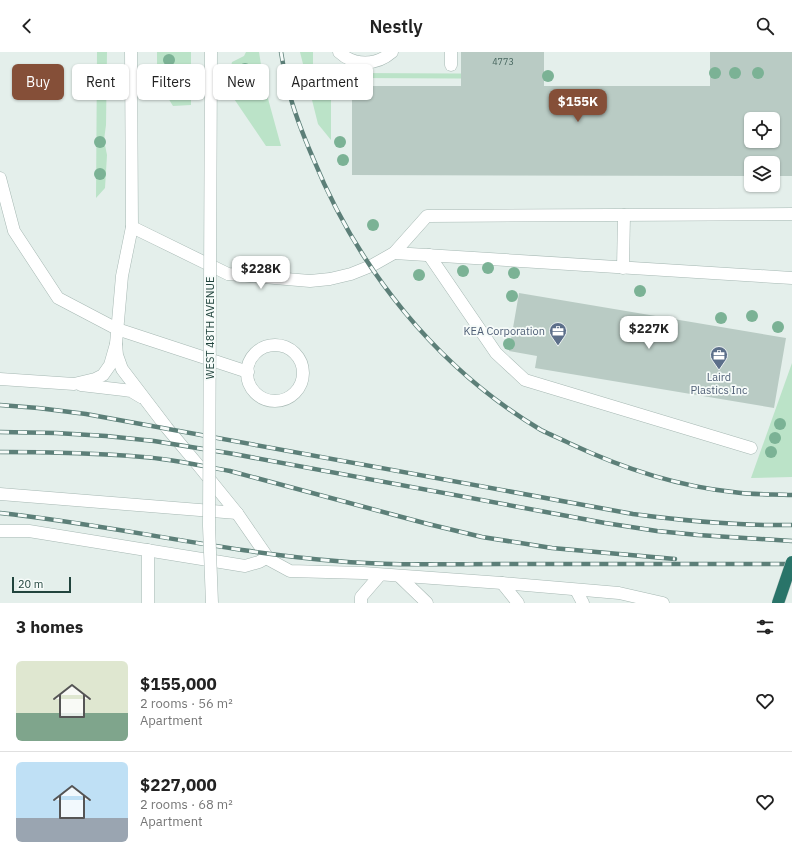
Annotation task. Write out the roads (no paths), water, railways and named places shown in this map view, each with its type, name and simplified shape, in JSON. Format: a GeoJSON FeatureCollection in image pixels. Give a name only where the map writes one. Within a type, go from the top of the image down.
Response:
{"type":"FeatureCollection","features":[{"type":"Feature","properties":{"kind":"highway"},"geometry":{"type":"LineString","coordinates":[[778,603],[792,562]]}},
{"type":"Feature","properties":{"kind":"street"},"geometry":{"type":"LineString","coordinates":[[131,52],[132,227],[122,276],[116,344],[117,355],[122,369],[145,400],[237,514],[266,555],[266,558],[290,570],[502,583],[619,593],[663,603]]}},
{"type":"Feature","properties":{"kind":"street","name":"WEST 48TH AVENUE"},"geometry":{"type":"LineString","coordinates":[[211,52],[210,526],[212,603]]}},
{"type":"Feature","properties":{"kind":"street"},"geometry":{"type":"LineString","coordinates":[[339,52],[345,57],[356,62],[368,63],[380,60],[392,52]]}},
{"type":"Feature","properties":{"kind":"street"},"geometry":{"type":"LineString","coordinates":[[451,52],[451,65]]}},
{"type":"Feature","properties":{"kind":"street"},"geometry":{"type":"LineString","coordinates":[[0,178],[14,231],[58,298],[117,329],[248,372]]}},
{"type":"Feature","properties":{"kind":"street"},"geometry":{"type":"LineString","coordinates":[[132,227],[228,274],[310,281],[330,279],[351,274],[371,266],[394,253],[427,216],[792,214]]}},
{"type":"Feature","properties":{"kind":"street"},"geometry":{"type":"LineString","coordinates":[[622,268],[624,215]]}},
{"type":"Feature","properties":{"kind":"street"},"geometry":{"type":"LineString","coordinates":[[394,253],[792,278]]}},
{"type":"Feature","properties":{"kind":"street"},"geometry":{"type":"LineString","coordinates":[[429,255],[496,353],[524,380],[751,448]]}},
{"type":"Feature","properties":{"kind":"street"},"geometry":{"type":"LineString","coordinates":[[74,384],[90,380],[103,374],[110,365],[116,344]]}},
{"type":"Feature","properties":{"kind":"street"},"geometry":{"type":"LineString","coordinates":[[270,346],[280,346],[289,348],[298,358],[303,372],[302,381],[295,392],[284,400],[275,401],[266,400],[252,389],[248,372],[250,362],[254,355],[262,349],[270,346]]}},
{"type":"Feature","properties":{"kind":"street"},"geometry":{"type":"LineString","coordinates":[[0,379],[74,384],[131,391],[145,400]]}},
{"type":"Feature","properties":{"kind":"street"},"geometry":{"type":"LineString","coordinates":[[0,494],[237,514]]}},
{"type":"Feature","properties":{"kind":"street"},"geometry":{"type":"LineString","coordinates":[[0,531],[29,531],[245,566],[259,562],[266,558]]}},
{"type":"Feature","properties":{"kind":"street"},"geometry":{"type":"LineString","coordinates":[[148,550],[148,603]]}},
{"type":"Feature","properties":{"kind":"street"},"geometry":{"type":"LineString","coordinates":[[361,603],[361,597],[380,575]]}},
{"type":"Feature","properties":{"kind":"street"},"geometry":{"type":"LineString","coordinates":[[398,576],[427,603]]}},
{"type":"Feature","properties":{"kind":"street"},"geometry":{"type":"LineString","coordinates":[[502,583],[518,603]]}},
{"type":"Feature","properties":{"kind":"street"},"geometry":{"type":"LineString","coordinates":[[576,590],[583,603]]}},
{"type":"Feature","properties":{"kind":"railway"},"geometry":{"type":"LineString","coordinates":[[281,52],[288,88],[302,132],[331,199],[353,239],[377,276],[405,312],[435,346],[468,377],[503,405],[541,430],[610,461],[671,481],[712,489],[748,494],[792,495]]}},
{"type":"Feature","properties":{"kind":"railway"},"geometry":{"type":"LineString","coordinates":[[0,405],[86,414],[633,514],[673,519],[752,525],[792,525]]}},
{"type":"Feature","properties":{"kind":"railway"},"geometry":{"type":"LineString","coordinates":[[0,432],[56,433],[154,441],[234,454],[605,523],[657,531],[698,535],[792,541]]}},
{"type":"Feature","properties":{"kind":"railway"},"geometry":{"type":"LineString","coordinates":[[0,452],[107,455],[176,461],[230,471],[482,537],[552,548],[675,559]]}},
{"type":"Feature","properties":{"kind":"railway"},"geometry":{"type":"LineString","coordinates":[[0,513],[84,524],[294,557],[357,563],[792,564]]}},
{"type":"Feature","properties":{"kind":"place","name":"KEA Corporation"},"geometry":{"type":"Point","coordinates":[558,346]}},
{"type":"Feature","properties":{"kind":"place","name":"Laird Plastics Inc"},"geometry":{"type":"Point","coordinates":[719,370]}}]}
